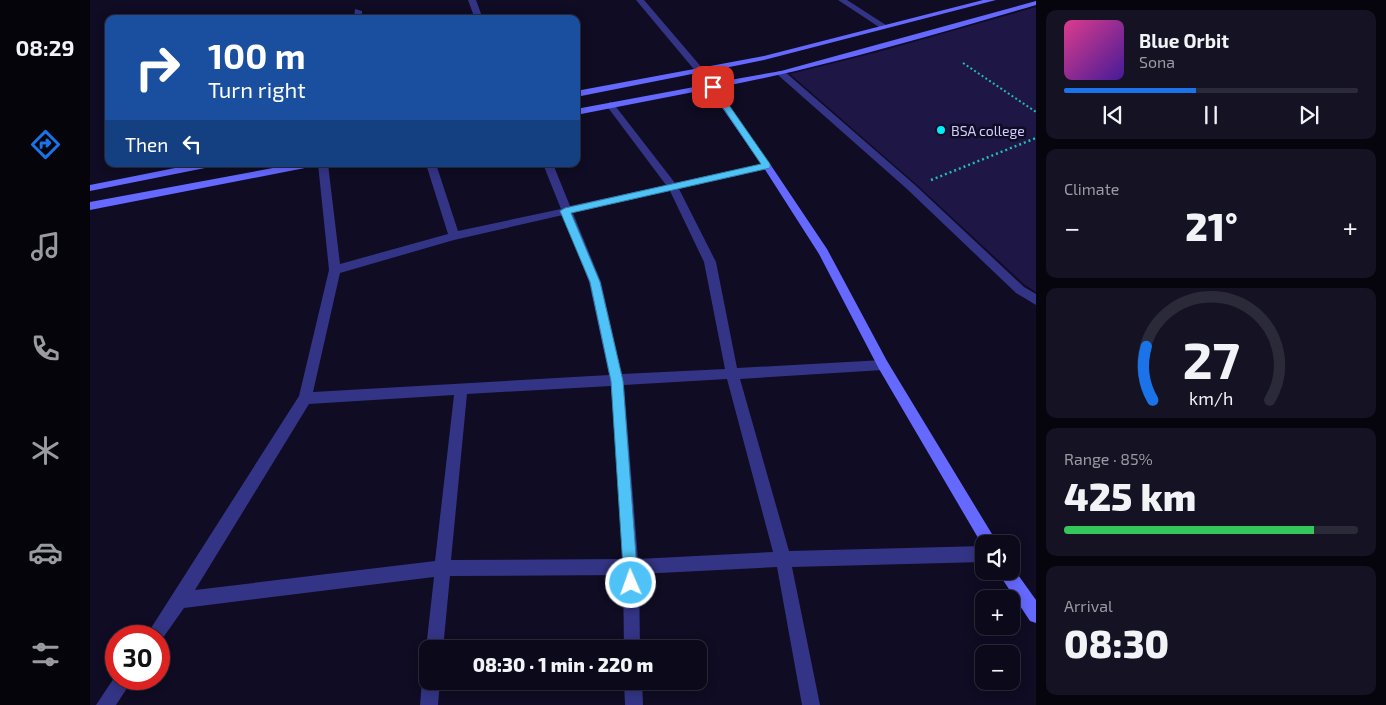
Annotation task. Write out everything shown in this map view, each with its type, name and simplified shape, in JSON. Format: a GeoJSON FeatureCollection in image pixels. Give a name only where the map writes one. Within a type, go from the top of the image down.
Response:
{"type":"FeatureCollection","features":[{"type":"Feature","properties":{"kind":"main road"},"geometry":{"type":"LineString","coordinates":[[580,93],[764,58],[992,0]]}},
{"type":"Feature","properties":{"kind":"main road"},"geometry":{"type":"LineString","coordinates":[[580,111],[781,73],[1036,3]]}},
{"type":"Feature","properties":{"kind":"main road"},"geometry":{"type":"LineString","coordinates":[[700,71],[767,166],[823,252],[883,364],[985,535]]}},
{"type":"Feature","properties":{"kind":"main road"},"geometry":{"type":"LineString","coordinates":[[90,188],[195,167]]}},
{"type":"Feature","properties":{"kind":"main road"},"geometry":{"type":"LineString","coordinates":[[90,206],[294,167]]}},
{"type":"Feature","properties":{"kind":"main road"},"geometry":{"type":"LineString","coordinates":[[1013,580],[1036,615]]}},
{"type":"Feature","properties":{"kind":"street"},"geometry":{"type":"LineString","coordinates":[[472,0],[478,15]]}},
{"type":"Feature","properties":{"kind":"street"},"geometry":{"type":"LineString","coordinates":[[640,0],[700,71]]}},
{"type":"Feature","properties":{"kind":"street"},"geometry":{"type":"LineString","coordinates":[[842,0],[885,27]]}},
{"type":"Feature","properties":{"kind":"street"},"geometry":{"type":"LineString","coordinates":[[781,73],[912,187],[1020,290],[1036,300]]}},
{"type":"Feature","properties":{"kind":"street"},"geometry":{"type":"LineString","coordinates":[[610,105],[673,188],[710,262],[732,372],[783,558],[812,705]]}},
{"type":"Feature","properties":{"kind":"street"},"geometry":{"type":"LineString","coordinates":[[335,270],[454,236],[767,166]]}},
{"type":"Feature","properties":{"kind":"street"},"geometry":{"type":"LineString","coordinates":[[162,625],[180,600],[305,398],[335,270],[324,167]]}},
{"type":"Feature","properties":{"kind":"street"},"geometry":{"type":"LineString","coordinates":[[432,167],[454,236]]}},
{"type":"Feature","properties":{"kind":"street"},"geometry":{"type":"LineString","coordinates":[[549,167],[565,211],[595,282],[617,381],[631,567],[632,640]]}},
{"type":"Feature","properties":{"kind":"street"},"geometry":{"type":"LineString","coordinates":[[305,398],[883,364]]}},
{"type":"Feature","properties":{"kind":"street"},"geometry":{"type":"LineString","coordinates":[[435,640],[461,389]]}},
{"type":"Feature","properties":{"kind":"street"},"geometry":{"type":"LineString","coordinates":[[180,600],[441,568],[631,567],[783,558],[975,554]]}},
{"type":"Feature","properties":{"kind":"street"},"geometry":{"type":"LineString","coordinates":[[105,705],[116,690]]}},
{"type":"Feature","properties":{"kind":"street"},"geometry":{"type":"LineString","coordinates":[[429,705],[430,690]]}},
{"type":"Feature","properties":{"kind":"street"},"geometry":{"type":"LineString","coordinates":[[633,690],[634,705]]}},
{"type":"Feature","properties":{"kind":"path"},"geometry":{"type":"LineString","coordinates":[[963,63],[1036,112]]}},
{"type":"Feature","properties":{"kind":"path"},"geometry":{"type":"LineString","coordinates":[[912,187],[1036,138]]}},
{"type":"Feature","properties":{"kind":"building","name":"BSA college"},"geometry":{"type":"Polygon","coordinates":[[[1036,7],[1036,292],[1025,285],[916,184],[790,74],[878,52],[1036,7]]]}},
{"type":"Feature","properties":{"kind":"place","name":"BSA college"},"geometry":{"type":"Point","coordinates":[941,130]}},
{"type":"Feature","properties":{"kind":"route"},"geometry":{"type":"LineString","coordinates":[[631,583],[617,381],[595,282],[565,211],[767,166],[713,87]]}}]}
